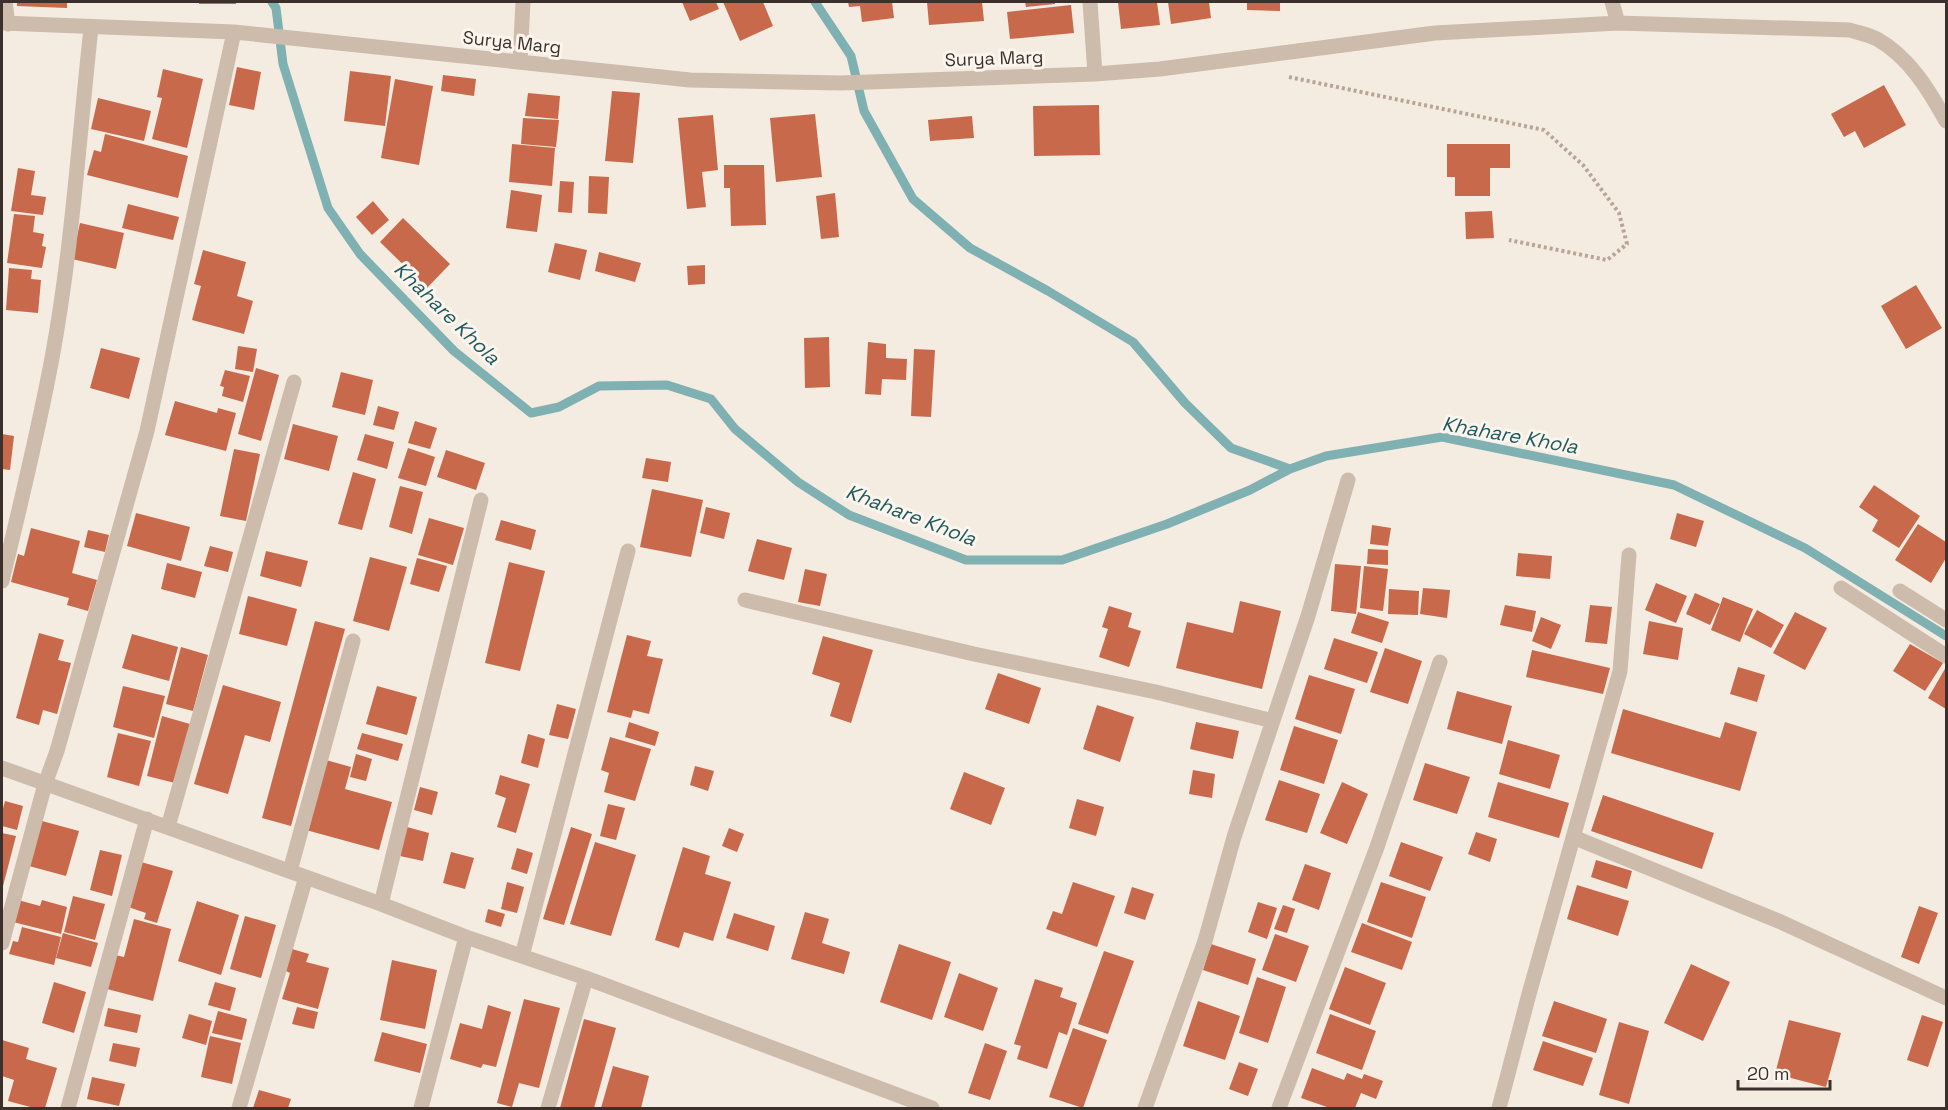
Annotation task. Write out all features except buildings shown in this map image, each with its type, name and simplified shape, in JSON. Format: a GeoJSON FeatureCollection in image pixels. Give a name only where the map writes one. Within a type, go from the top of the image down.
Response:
{"type":"FeatureCollection","features":[{"type":"Feature","properties":{"kind":"street"},"geometry":{"type":"LineString","coordinates":[[5,2],[5,24]]}},
{"type":"Feature","properties":{"kind":"street"},"geometry":{"type":"LineString","coordinates":[[520,62],[523,2]]}},
{"type":"Feature","properties":{"kind":"street"},"geometry":{"type":"LineString","coordinates":[[1090,2],[1095,74]]}},
{"type":"Feature","properties":{"kind":"street"},"geometry":{"type":"LineString","coordinates":[[1612,2],[1618,23]]}},
{"type":"Feature","properties":{"kind":"street","name":"Surya Marg"},"geometry":{"type":"LineString","coordinates":[[5,24],[234,32],[690,80],[841,83],[1095,74],[1227,62],[1435,33],[1618,23],[1850,30],[1875,38],[1898,53],[1930,92],[1947,121]]}},
{"type":"Feature","properties":{"kind":"street"},"geometry":{"type":"LineString","coordinates":[[2,581],[32,461],[52,357],[68,254],[91,28]]}},
{"type":"Feature","properties":{"kind":"street"},"geometry":{"type":"LineString","coordinates":[[2,944],[45,784],[60,740],[147,432],[234,32]]}},
{"type":"Feature","properties":{"kind":"street"},"geometry":{"type":"LineString","coordinates":[[168,827],[294,382]]}},
{"type":"Feature","properties":{"kind":"street"},"geometry":{"type":"LineString","coordinates":[[1145,1108],[1205,941],[1234,837],[1308,616],[1348,480]]}},
{"type":"Feature","properties":{"kind":"street"},"geometry":{"type":"LineString","coordinates":[[381,904],[482,500]]}},
{"type":"Feature","properties":{"kind":"street"},"geometry":{"type":"LineString","coordinates":[[522,956],[628,551]]}},
{"type":"Feature","properties":{"kind":"street"},"geometry":{"type":"LineString","coordinates":[[1499,1108],[1528,994],[1620,670],[1629,555]]}},
{"type":"Feature","properties":{"kind":"street"},"geometry":{"type":"LineString","coordinates":[[1841,588],[1947,656]]}},
{"type":"Feature","properties":{"kind":"street"},"geometry":{"type":"LineString","coordinates":[[1900,591],[1947,620]]}},
{"type":"Feature","properties":{"kind":"street"},"geometry":{"type":"LineString","coordinates":[[745,600],[975,654],[1156,692],[1273,721]]}},
{"type":"Feature","properties":{"kind":"street"},"geometry":{"type":"LineString","coordinates":[[290,871],[353,641]]}},
{"type":"Feature","properties":{"kind":"street"},"geometry":{"type":"LineString","coordinates":[[1279,1108],[1377,847],[1440,662]]}},
{"type":"Feature","properties":{"kind":"street"},"geometry":{"type":"LineString","coordinates":[[2,768],[381,904],[466,937],[586,978],[932,1108]]}},
{"type":"Feature","properties":{"kind":"street"},"geometry":{"type":"LineString","coordinates":[[68,1108],[147,819]]}},
{"type":"Feature","properties":{"kind":"street"},"geometry":{"type":"LineString","coordinates":[[1574,837],[1781,922],[1947,998]]}},
{"type":"Feature","properties":{"kind":"street"},"geometry":{"type":"LineString","coordinates":[[239,1108],[306,877]]}},
{"type":"Feature","properties":{"kind":"street"},"geometry":{"type":"LineString","coordinates":[[421,1108],[466,937]]}},
{"type":"Feature","properties":{"kind":"street"},"geometry":{"type":"LineString","coordinates":[[548,1108],[586,978]]}},
{"type":"Feature","properties":{"kind":"path"},"geometry":{"type":"LineString","coordinates":[[1282,75],[1544,130],[1583,165],[1619,213],[1626,244],[1607,260],[1509,240]]}},
{"type":"Feature","properties":{"kind":"waterway","name":"Khahare Khola"},"geometry":{"type":"LineString","coordinates":[[272,2],[276,8],[283,64],[328,208],[360,254],[454,351],[531,413],[559,407],[599,386],[667,385],[711,399],[735,429],[798,482],[849,515],[966,560],[1062,560],[1167,524],[1250,490],[1290,469],[1326,456],[1442,437],[1674,485],[1805,548],[1946,636]]}},
{"type":"Feature","properties":{"kind":"waterway"},"geometry":{"type":"LineString","coordinates":[[815,2],[851,56],[864,111],[913,199],[970,248],[1133,342],[1185,403],[1231,448],[1290,469]]}}]}
